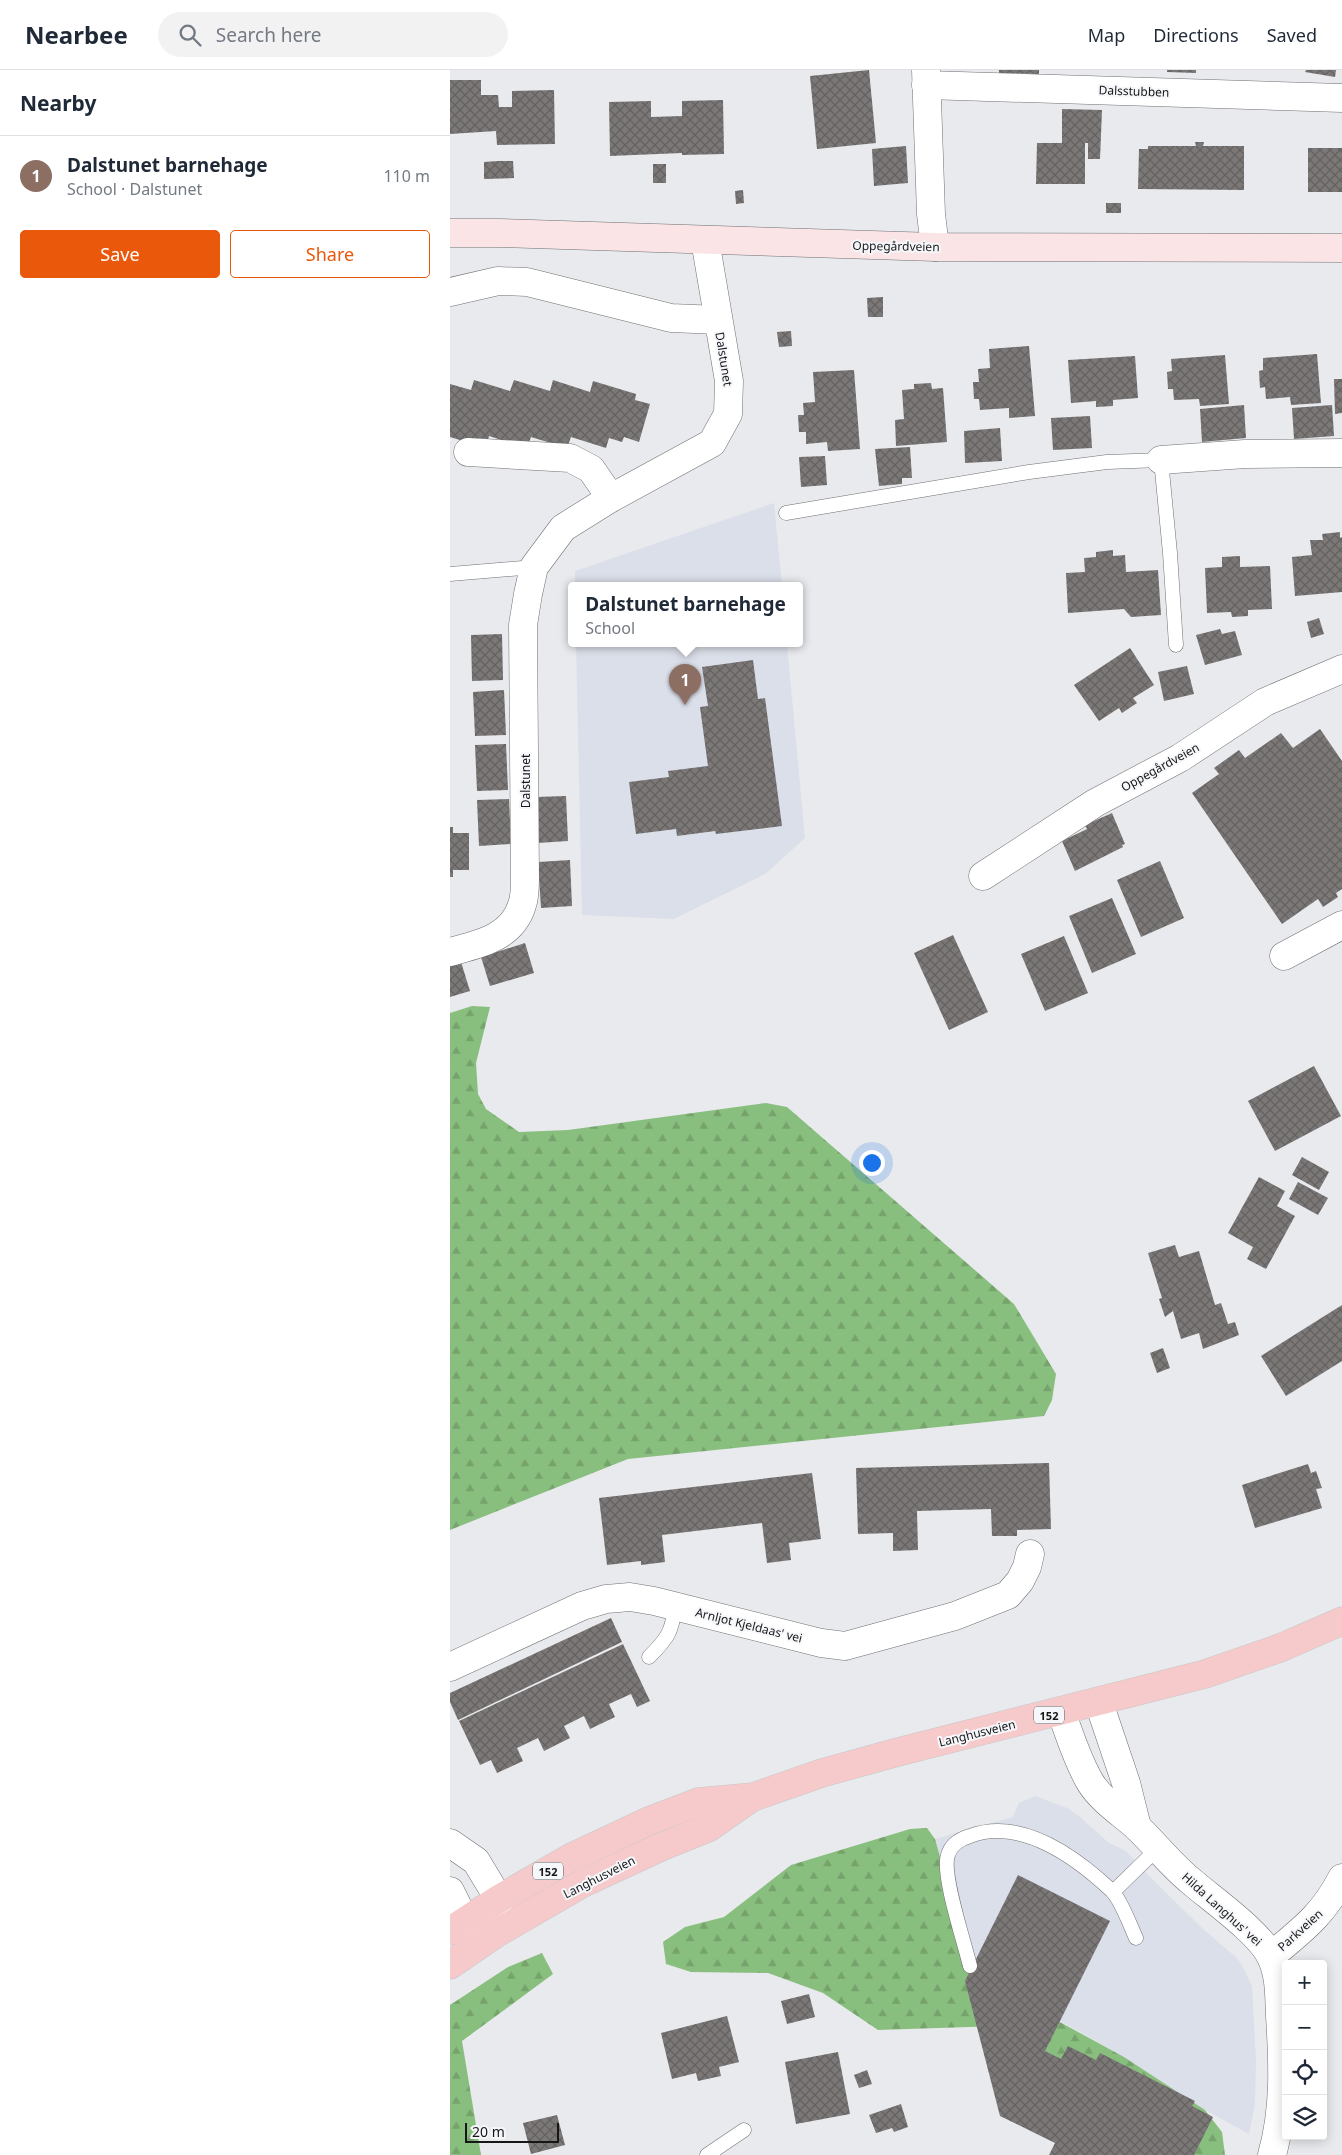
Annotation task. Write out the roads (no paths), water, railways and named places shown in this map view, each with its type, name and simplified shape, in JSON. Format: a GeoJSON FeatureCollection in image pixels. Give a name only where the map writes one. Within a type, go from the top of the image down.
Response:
{"type":"FeatureCollection","features":[{"type":"Feature","properties":{"kind":"main road","name":"Oppegårdveien"},"geometry":{"type":"LineString","coordinates":[[450,233],[935,247],[1342,248]]}},
{"type":"Feature","properties":{"kind":"main road","name":"Langhusveien"},"geometry":{"type":"LineString","coordinates":[[458,1926],[499,1899],[570,1858],[651,1820],[698,1802],[753,1797],[822,1773],[1099,1703],[1213,1672],[1306,1637],[1342,1621]]}},
{"type":"Feature","properties":{"kind":"main road","name":"Langhusveien"},"geometry":{"type":"LineString","coordinates":[[450,1966],[495,1934],[583,1883],[663,1846],[708,1828],[753,1797]]}},
{"type":"Feature","properties":{"kind":"street","name":"Dalsstubben"},"geometry":{"type":"LineString","coordinates":[[935,247],[931,214],[926,77],[1342,98]]}},
{"type":"Feature","properties":{"kind":"street","name":"Dalstunet"},"geometry":{"type":"LineString","coordinates":[[450,952],[492,940],[512,925],[523,905],[525,878],[523,625],[534,567],[563,528],[611,498],[712,443],[728,414],[729,381],[706,240]]}},
{"type":"Feature","properties":{"kind":"street","name":"Dalstunet"},"geometry":{"type":"LineString","coordinates":[[450,292],[498,281],[527,282],[671,318],[718,320]]}},
{"type":"Feature","properties":{"kind":"street"},"geometry":{"type":"LineString","coordinates":[[468,452],[570,458],[591,469],[611,498]]}},
{"type":"Feature","properties":{"kind":"street"},"geometry":{"type":"LineString","coordinates":[[1161,460],[1245,454],[1342,453]]}},
{"type":"Feature","properties":{"kind":"street","name":"Oppegårdveien"},"geometry":{"type":"LineString","coordinates":[[983,876],[1095,802],[1180,758],[1265,702],[1342,669]]}},
{"type":"Feature","properties":{"kind":"street"},"geometry":{"type":"LineString","coordinates":[[1284,956],[1342,925]]}},
{"type":"Feature","properties":{"kind":"street","name":"Arnljot Kjeldaas' vei"},"geometry":{"type":"LineString","coordinates":[[450,1666],[570,1611],[606,1599],[630,1597],[675,1606],[821,1643],[846,1646],[955,1616],[1008,1595],[1020,1581],[1027,1567],[1030,1554]]}},
{"type":"Feature","properties":{"kind":"street"},"geometry":{"type":"LineString","coordinates":[[1099,1703],[1126,1783],[1136,1826]]}},
{"type":"Feature","properties":{"kind":"street","name":"Hilda Langhus' vei"},"geometry":{"type":"LineString","coordinates":[[1061,1712],[1090,1782],[1100,1796],[1136,1826],[1187,1878],[1257,1938],[1271,1956],[1277,1977],[1283,2054],[1282,2104],[1272,2155]]}},
{"type":"Feature","properties":{"kind":"street"},"geometry":{"type":"LineString","coordinates":[[450,1843],[476,1861],[499,1899],[495,1934],[458,1926],[450,1891]]}},
{"type":"Feature","properties":{"kind":"street","name":"Parkveien"},"geometry":{"type":"LineString","coordinates":[[1271,1956],[1323,1911],[1342,1878]]}},
{"type":"Feature","properties":{"kind":"lane"},"geometry":{"type":"LineString","coordinates":[[786,513],[850,500],[930,490],[1029,472],[1108,462],[1161,460],[1176,645]]}},
{"type":"Feature","properties":{"kind":"lane"},"geometry":{"type":"LineString","coordinates":[[450,574],[534,567]]}},
{"type":"Feature","properties":{"kind":"lane"},"geometry":{"type":"LineString","coordinates":[[649,1657],[661,1646],[672,1627],[675,1606]]}},
{"type":"Feature","properties":{"kind":"lane"},"geometry":{"type":"LineString","coordinates":[[970,1966],[947,1874],[947,1856],[952,1845],[978,1833],[1012,1832],[1060,1849],[1113,1892],[1136,1938]]}},
{"type":"Feature","properties":{"kind":"lane"},"geometry":{"type":"LineString","coordinates":[[1113,1892],[1158,1848]]}},
{"type":"Feature","properties":{"kind":"lane"},"geometry":{"type":"LineString","coordinates":[[707,2155],[744,2130]]}},
{"type":"Feature","properties":{"kind":"place","name":"Dalstunet barnehage"},"geometry":{"type":"Point","coordinates":[685,705]}}]}
